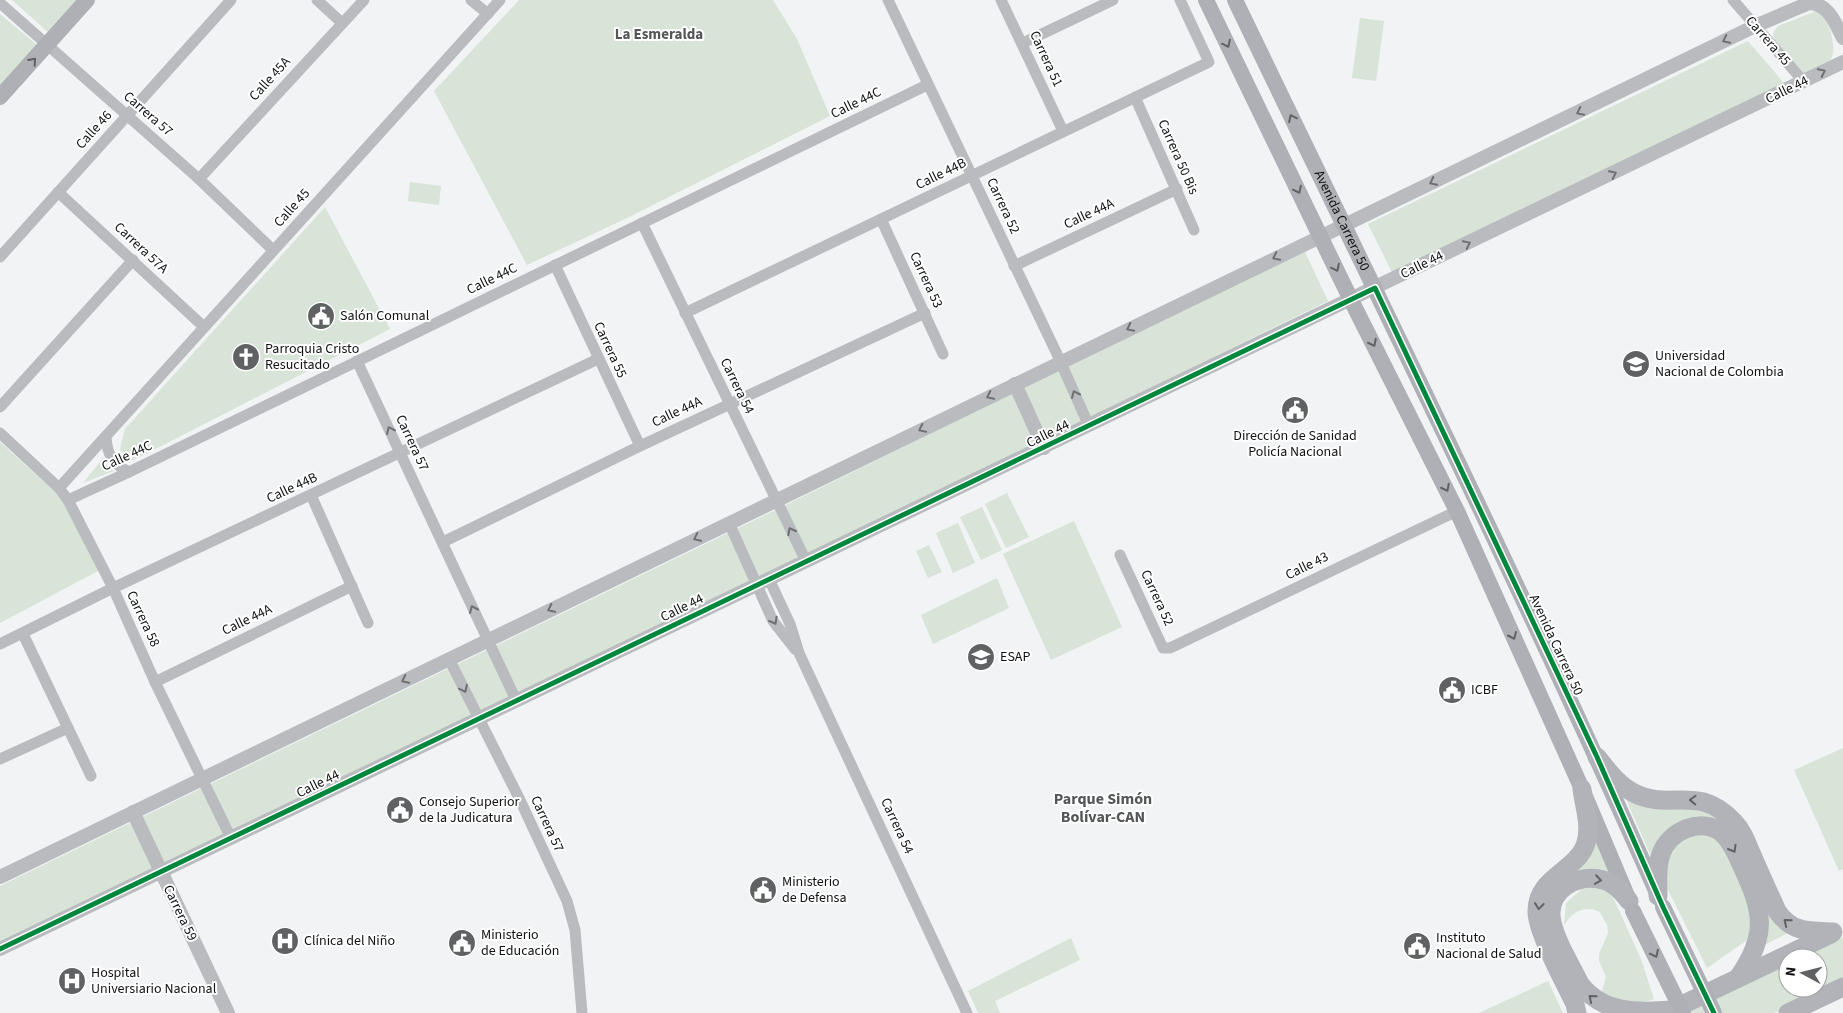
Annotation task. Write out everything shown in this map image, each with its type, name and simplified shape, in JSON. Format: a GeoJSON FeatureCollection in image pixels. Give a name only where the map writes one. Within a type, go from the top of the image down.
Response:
{"type":"FeatureCollection","features":[{"type":"Feature","properties":{"kind":"main road"},"geometry":{"type":"LineString","coordinates":[[0,97],[87,0]]}},
{"type":"Feature","properties":{"kind":"main road","name":"Avenida Carrera 50"},"geometry":{"type":"LineString","coordinates":[[1206,0],[1351,300],[1457,511],[1582,789],[1674,1012]]}},
{"type":"Feature","properties":{"kind":"main road","name":"Avenida Carrera 50"},"geometry":{"type":"LineString","coordinates":[[1235,0],[1375,288],[1596,757],[1660,901],[1714,1013]]}},
{"type":"Feature","properties":{"kind":"main road"},"geometry":{"type":"LineString","coordinates":[[1596,757],[1621,785],[1642,796],[1662,800],[1702,800],[1720,809],[1741,830],[1777,911],[1782,918],[1800,930],[1838,930]]}},
{"type":"Feature","properties":{"kind":"main road"},"geometry":{"type":"LineString","coordinates":[[1577,1013],[1575,1004],[1542,931],[1537,909],[1538,901],[1544,888],[1575,860],[1585,845],[1588,827],[1582,789]]}},
{"type":"Feature","properties":{"kind":"main road"},"geometry":{"type":"LineString","coordinates":[[1660,901],[1658,869],[1661,854],[1670,840],[1685,830],[1703,826],[1712,828],[1726,836],[1735,850],[1746,875],[1760,918],[1757,943],[1749,962],[1738,978]]}},
{"type":"Feature","properties":{"kind":"main road"},"geometry":{"type":"LineString","coordinates":[[1631,906],[1617,888],[1603,880],[1584,879],[1572,881],[1563,887],[1556,895],[1551,914],[1553,928],[1585,993],[1596,1003],[1624,1012],[1674,1012],[1738,978],[1838,930]]}},
{"type":"Feature","properties":{"kind":"main road"},"geometry":{"type":"LineString","coordinates":[[1788,1013],[1843,986]]}},
{"type":"Feature","properties":{"kind":"street","name":"Calle 46"},"geometry":{"type":"LineString","coordinates":[[0,257],[231,0]]}},
{"type":"Feature","properties":{"kind":"street"},"geometry":{"type":"LineString","coordinates":[[317,0],[342,23]]}},
{"type":"Feature","properties":{"kind":"street","name":"Calle 45A"},"geometry":{"type":"LineString","coordinates":[[199,179],[364,0]]}},
{"type":"Feature","properties":{"kind":"street"},"geometry":{"type":"LineString","coordinates":[[471,0],[488,14]]}},
{"type":"Feature","properties":{"kind":"street","name":"Calle 45"},"geometry":{"type":"LineString","coordinates":[[58,488],[500,0]]}},
{"type":"Feature","properties":{"kind":"street","name":"Carrera 52"},"geometry":{"type":"LineString","coordinates":[[888,0],[1089,426]]}},
{"type":"Feature","properties":{"kind":"street","name":"Carrera 51"},"geometry":{"type":"LineString","coordinates":[[1001,0],[1063,131]]}},
{"type":"Feature","properties":{"kind":"street"},"geometry":{"type":"LineString","coordinates":[[1023,43],[1113,0]]}},
{"type":"Feature","properties":{"kind":"street","name":"Calle 44B"},"geometry":{"type":"LineString","coordinates":[[685,313],[1209,62],[1180,0]]}},
{"type":"Feature","properties":{"kind":"street","name":"Carrera 45"},"geometry":{"type":"LineString","coordinates":[[1733,0],[1804,82]]}},
{"type":"Feature","properties":{"kind":"street","name":"Carrera 57"},"geometry":{"type":"LineString","coordinates":[[0,3],[199,179],[273,250]]}},
{"type":"Feature","properties":{"kind":"street"},"geometry":{"type":"LineString","coordinates":[[0,877],[1755,26],[1809,3],[1817,3],[1823,6],[1843,38]]}},
{"type":"Feature","properties":{"kind":"street","name":"Calle 44"},"geometry":{"type":"LineString","coordinates":[[0,949],[1843,62]]}},
{"type":"Feature","properties":{"kind":"street","name":"Calle 44C"},"geometry":{"type":"LineString","coordinates":[[68,500],[928,85]]}},
{"type":"Feature","properties":{"kind":"street","name":"Carrera 50 Bis"},"geometry":{"type":"LineString","coordinates":[[1135,97],[1194,230]]}},
{"type":"Feature","properties":{"kind":"street","name":"Calle 44A"},"geometry":{"type":"LineString","coordinates":[[1014,266],[1177,190]]}},
{"type":"Feature","properties":{"kind":"street","name":"Carrera 57A"},"geometry":{"type":"LineString","coordinates":[[58,192],[204,327]]}},
{"type":"Feature","properties":{"kind":"street","name":"Carrera 53"},"geometry":{"type":"LineString","coordinates":[[881,219],[943,354]]}},
{"type":"Feature","properties":{"kind":"street","name":"Carrera 54"},"geometry":{"type":"LineString","coordinates":[[642,223],[806,561]]}},
{"type":"Feature","properties":{"kind":"street"},"geometry":{"type":"LineString","coordinates":[[0,407],[133,260]]}},
{"type":"Feature","properties":{"kind":"street","name":"Carrera 55"},"geometry":{"type":"LineString","coordinates":[[555,265],[640,446]]}},
{"type":"Feature","properties":{"kind":"street","name":"Calle 44A"},"geometry":{"type":"LineString","coordinates":[[443,542],[640,446],[925,313]]}},
{"type":"Feature","properties":{"kind":"street","name":"Calle 44B"},"geometry":{"type":"LineString","coordinates":[[0,644],[113,588],[598,359]]}},
{"type":"Feature","properties":{"kind":"street","name":"Carrera 57"},"geometry":{"type":"LineString","coordinates":[[358,361],[516,700]]}},
{"type":"Feature","properties":{"kind":"street"},"geometry":{"type":"LineString","coordinates":[[1015,384],[1044,448]]}},
{"type":"Feature","properties":{"kind":"street","name":"Carrera 58"},"geometry":{"type":"LineString","coordinates":[[0,433],[58,488],[68,500],[113,588],[155,682],[231,838]]}},
{"type":"Feature","properties":{"kind":"street"},"geometry":{"type":"LineString","coordinates":[[106,437],[111,459],[119,467],[129,472]]}},
{"type":"Feature","properties":{"kind":"street"},"geometry":{"type":"LineString","coordinates":[[311,495],[368,623]]}},
{"type":"Feature","properties":{"kind":"street","name":"Calle 43"},"geometry":{"type":"LineString","coordinates":[[1170,648],[1457,511]]}},
{"type":"Feature","properties":{"kind":"street","name":"Carrera 54"},"geometry":{"type":"LineString","coordinates":[[729,523],[790,624],[799,653],[967,1013]]}},
{"type":"Feature","properties":{"kind":"street","name":"Carrera 52"},"geometry":{"type":"LineString","coordinates":[[1120,555],[1164,648],[1170,648]]}},
{"type":"Feature","properties":{"kind":"street","name":"Calle 44A"},"geometry":{"type":"LineString","coordinates":[[155,682],[352,586]]}},
{"type":"Feature","properties":{"kind":"street"},"geometry":{"type":"LineString","coordinates":[[23,634],[91,776]]}},
{"type":"Feature","properties":{"kind":"street","name":"Carrera 57"},"geometry":{"type":"LineString","coordinates":[[449,659],[520,800],[567,901],[574,930],[582,1013]]}},
{"type":"Feature","properties":{"kind":"street"},"geometry":{"type":"LineString","coordinates":[[0,759],[68,728]]}},
{"type":"Feature","properties":{"kind":"street","name":"Carrera 59"},"geometry":{"type":"LineString","coordinates":[[133,812],[228,1013]]}},
{"type":"Feature","properties":{"kind":"green space"},"geometry":{"type":"Polygon","coordinates":[[[12,0],[79,0],[49,33],[12,0]]]}},
{"type":"Feature","properties":{"kind":"green space"},"geometry":{"type":"Polygon","coordinates":[[[519,0],[773,0],[797,39],[830,116],[625,219],[527,265],[434,91],[519,0]]]}},
{"type":"Feature","properties":{"kind":"green space"},"geometry":{"type":"Polygon","coordinates":[[[1814,12],[1824,18],[1827,24],[1832,39],[1833,54],[1829,62],[1820,69],[1805,76],[1774,39],[1773,33],[1778,26],[1814,12]]]}},
{"type":"Feature","properties":{"kind":"green space"},"geometry":{"type":"Polygon","coordinates":[[[0,14],[38,46],[0,88],[0,14]]]}},
{"type":"Feature","properties":{"kind":"green space"},"geometry":{"type":"Polygon","coordinates":[[[1360,18],[1384,21],[1376,81],[1352,78],[1360,18]]]}},
{"type":"Feature","properties":{"kind":"green space"},"geometry":{"type":"Polygon","coordinates":[[[1748,41],[1784,83],[1393,274],[1368,224],[1748,41]]]}},
{"type":"Feature","properties":{"kind":"green space"},"geometry":{"type":"Polygon","coordinates":[[[410,182],[441,186],[439,205],[408,201],[410,182]]]}},
{"type":"Feature","properties":{"kind":"green space"},"geometry":{"type":"Polygon","coordinates":[[[325,207],[390,329],[136,459],[130,461],[126,459],[120,449],[125,429],[325,207]]]}},
{"type":"Feature","properties":{"kind":"green space"},"geometry":{"type":"Polygon","coordinates":[[[1305,252],[1328,301],[0,942],[0,886],[792,502],[1081,359],[1305,252]]]}},
{"type":"Feature","properties":{"kind":"green space"},"geometry":{"type":"Polygon","coordinates":[[[0,442],[65,501],[98,571],[0,623],[0,442]]]}},
{"type":"Feature","properties":{"kind":"green space"},"geometry":{"type":"Polygon","coordinates":[[[104,457],[107,466],[114,471],[83,483],[104,457]]]}},
{"type":"Feature","properties":{"kind":"green space"},"geometry":{"type":"Polygon","coordinates":[[[1007,493],[1029,537],[1006,548],[985,504],[1007,493]]]}},
{"type":"Feature","properties":{"kind":"green space"},"geometry":{"type":"Polygon","coordinates":[[[982,507],[1002,550],[981,560],[960,517],[982,507]]]}},
{"type":"Feature","properties":{"kind":"green space"},"geometry":{"type":"Polygon","coordinates":[[[1074,521],[1122,627],[1051,660],[1003,554],[1074,521]]]}},
{"type":"Feature","properties":{"kind":"green space"},"geometry":{"type":"Polygon","coordinates":[[[958,523],[975,563],[953,573],[936,533],[958,523]]]}},
{"type":"Feature","properties":{"kind":"green space"},"geometry":{"type":"Polygon","coordinates":[[[929,545],[942,572],[928,578],[916,551],[929,545]]]}},
{"type":"Feature","properties":{"kind":"green space"},"geometry":{"type":"Polygon","coordinates":[[[997,578],[1009,608],[933,644],[921,615],[997,578]]]}},
{"type":"Feature","properties":{"kind":"green space"},"geometry":{"type":"Polygon","coordinates":[[[1843,748],[1843,869],[1839,871],[1794,770],[1843,748]]]}},
{"type":"Feature","properties":{"kind":"green space"},"geometry":{"type":"Polygon","coordinates":[[[1622,790],[1675,805],[1715,812],[1790,932],[1762,946],[1756,890],[1702,821],[1653,861],[1622,790]]]}},
{"type":"Feature","properties":{"kind":"green space"},"geometry":{"type":"Polygon","coordinates":[[[1701,833],[1721,841],[1750,898],[1750,938],[1707,968],[1664,882],[1665,860],[1681,836],[1701,833]]]}},
{"type":"Feature","properties":{"kind":"green space"},"geometry":{"type":"Polygon","coordinates":[[[1595,835],[1617,881],[1553,884],[1595,835]]]}},
{"type":"Feature","properties":{"kind":"green space"},"geometry":{"type":"Polygon","coordinates":[[[1591,885],[1612,895],[1641,959],[1654,999],[1633,1003],[1602,992],[1606,977],[1599,961],[1599,954],[1608,933],[1607,925],[1600,912],[1584,909],[1571,916],[1564,926],[1566,903],[1583,888],[1591,885]]]}},
{"type":"Feature","properties":{"kind":"green space"},"geometry":{"type":"Polygon","coordinates":[[[1843,937],[1843,978],[1828,986],[1828,948],[1821,948],[1843,937]]]}},
{"type":"Feature","properties":{"kind":"green space"},"geometry":{"type":"Polygon","coordinates":[[[1071,938],[1080,960],[995,1001],[1000,1013],[978,1013],[968,991],[1071,938]]]}},
{"type":"Feature","properties":{"kind":"green space"},"geometry":{"type":"Polygon","coordinates":[[[1778,969],[1778,998],[1804,998],[1774,1013],[1685,1013],[1778,969]]]}},
{"type":"Feature","properties":{"kind":"green space"},"geometry":{"type":"Polygon","coordinates":[[[1548,981],[1563,1013],[1479,1013],[1548,981]]]}},
{"type":"Feature","properties":{"kind":"cycle path"},"geometry":{"type":"LineString","coordinates":[[0,949],[1375,288],[1597,757],[1663,907],[1714,1013]]}},
{"type":"Feature","properties":{"kind":"place","name":"Salón Comunal"},"geometry":{"type":"Point","coordinates":[321,316]}},
{"type":"Feature","properties":{"kind":"place","name":"Parroquia Cristo Resucitado"},"geometry":{"type":"Point","coordinates":[246,357]}},
{"type":"Feature","properties":{"kind":"place","name":"Universidad Nacional de Colombia"},"geometry":{"type":"Point","coordinates":[1636,364]}},
{"type":"Feature","properties":{"kind":"place","name":"Dirección de Sanidad Policía Nacional"},"geometry":{"type":"Point","coordinates":[1295,410]}},
{"type":"Feature","properties":{"kind":"place","name":"ESAP"},"geometry":{"type":"Point","coordinates":[981,657]}},
{"type":"Feature","properties":{"kind":"place","name":"ICBF"},"geometry":{"type":"Point","coordinates":[1452,690]}},
{"type":"Feature","properties":{"kind":"place","name":"Consejo Superior de la Judicatura"},"geometry":{"type":"Point","coordinates":[400,810]}},
{"type":"Feature","properties":{"kind":"place","name":"Ministerio de Defensa"},"geometry":{"type":"Point","coordinates":[763,890]}},
{"type":"Feature","properties":{"kind":"place","name":"Clínica del Niño"},"geometry":{"type":"Point","coordinates":[285,941]}},
{"type":"Feature","properties":{"kind":"place","name":"Ministerio de Educación"},"geometry":{"type":"Point","coordinates":[462,943]}},
{"type":"Feature","properties":{"kind":"place","name":"Instituto Nacional de Salud"},"geometry":{"type":"Point","coordinates":[1417,946]}},
{"type":"Feature","properties":{"kind":"place","name":"Hospital Universiario Nacional"},"geometry":{"type":"Point","coordinates":[72,981]}},
{"type":"Feature","properties":{"kind":"district","name":"La Esmeralda"},"geometry":{"type":"Point","coordinates":[659,34]}},
{"type":"Feature","properties":{"kind":"district","name":"Parque Simón Bolívar-CAN"},"geometry":{"type":"Point","coordinates":[1103,808]}}]}
